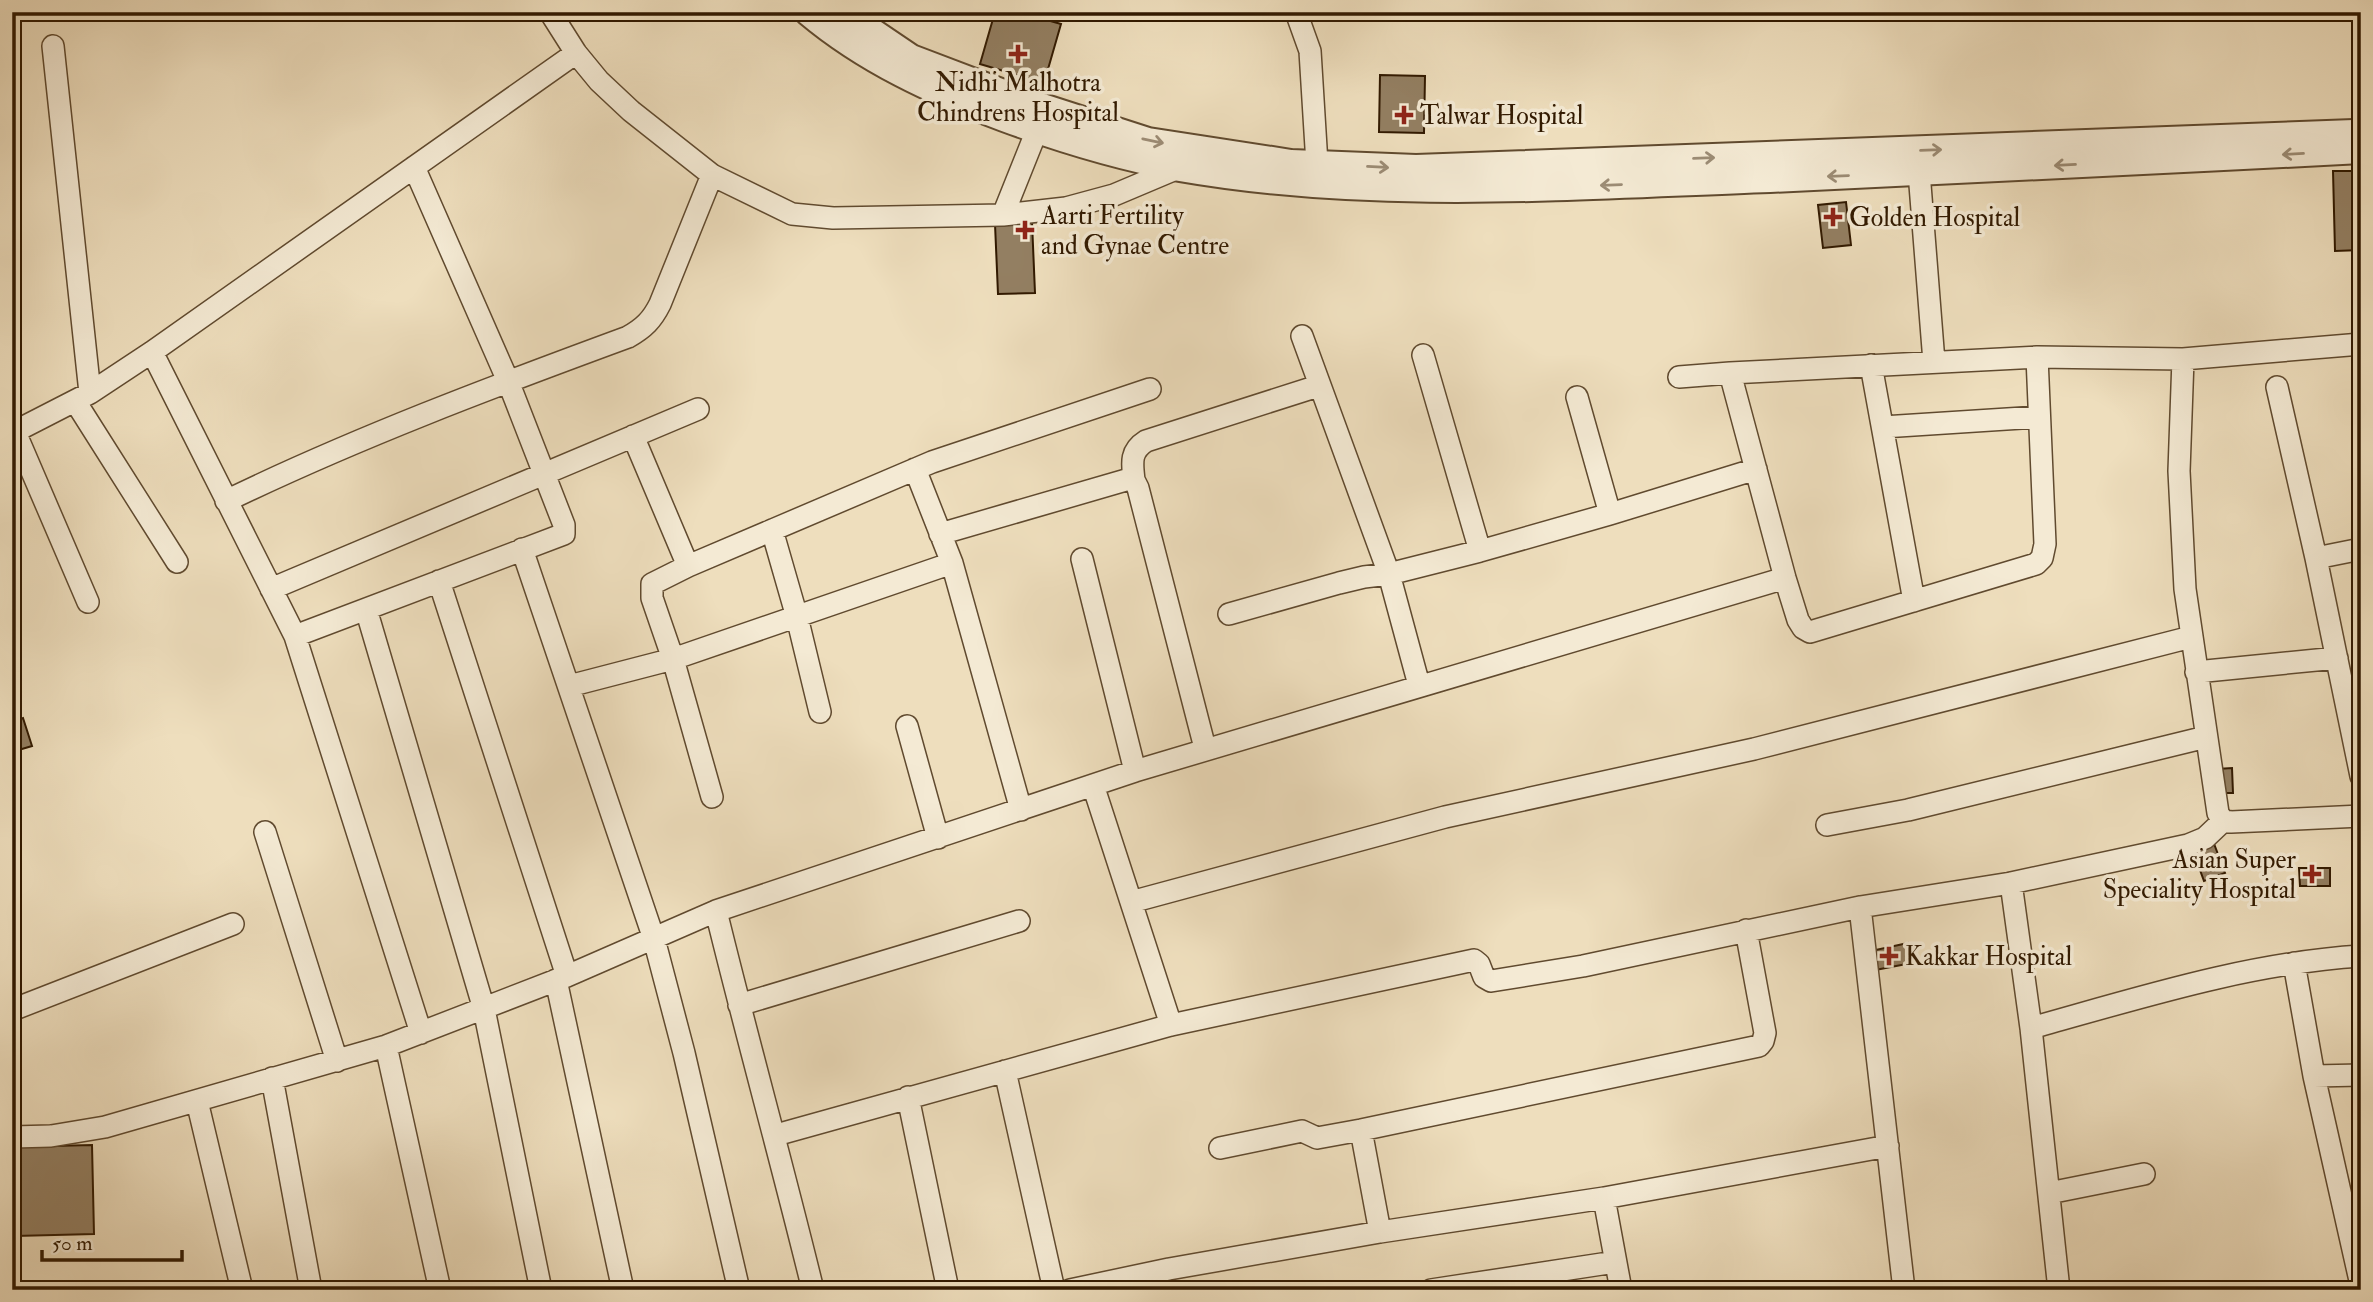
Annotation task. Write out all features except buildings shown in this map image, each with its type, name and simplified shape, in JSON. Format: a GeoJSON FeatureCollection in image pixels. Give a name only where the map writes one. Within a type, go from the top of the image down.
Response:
{"type":"FeatureCollection","features":[{"type":"Feature","properties":{"kind":"street"},"geometry":{"type":"LineString","coordinates":[[550,12],[576,53],[599,81],[631,111],[712,175],[792,214],[833,218],[1003,215],[1066,208],[1114,195],[1178,168]]}},
{"type":"Feature","properties":{"kind":"street"},"geometry":{"type":"LineString","coordinates":[[808,12],[838,37],[947,97],[1037,130],[1096,149],[1178,168],[1276,181],[1423,189],[1542,188],[2361,150]]}},
{"type":"Feature","properties":{"kind":"street"},"geometry":{"type":"LineString","coordinates":[[843,12],[911,58],[1027,102],[1148,141],[1291,163],[1416,168],[2361,132]]}},
{"type":"Feature","properties":{"kind":"street"},"geometry":{"type":"LineString","coordinates":[[1296,12],[1310,51],[1317,164]]}},
{"type":"Feature","properties":{"kind":"street"},"geometry":{"type":"LineString","coordinates":[[53,46],[83,397],[177,562]]}},
{"type":"Feature","properties":{"kind":"street"},"geometry":{"type":"LineString","coordinates":[[88,602],[13,433],[83,397],[152,352],[576,53]]}},
{"type":"Feature","properties":{"kind":"street"},"geometry":{"type":"LineString","coordinates":[[1003,215],[1037,130]]}},
{"type":"Feature","properties":{"kind":"street"},"geometry":{"type":"LineString","coordinates":[[295,636],[564,534],[564,525],[508,381],[414,167]]}},
{"type":"Feature","properties":{"kind":"street"},"geometry":{"type":"LineString","coordinates":[[1919,172],[1934,362]]}},
{"type":"Feature","properties":{"kind":"street"},"geometry":{"type":"LineString","coordinates":[[226,501],[303,464],[508,381],[628,337],[644,328],[660,304],[712,175]]}},
{"type":"Feature","properties":{"kind":"street"},"geometry":{"type":"LineString","coordinates":[[1302,337],[1389,574],[1419,685]]}},
{"type":"Feature","properties":{"kind":"street"},"geometry":{"type":"LineString","coordinates":[[1679,377],[2037,357],[2183,359],[2361,344]]}},
{"type":"Feature","properties":{"kind":"street"},"geometry":{"type":"LineString","coordinates":[[152,352],[295,636],[421,1033]]}},
{"type":"Feature","properties":{"kind":"street"},"geometry":{"type":"LineString","coordinates":[[1423,355],[1480,551]]}},
{"type":"Feature","properties":{"kind":"street"},"geometry":{"type":"LineString","coordinates":[[1730,373],[1785,578],[1798,620],[1803,628],[1810,632],[2036,564],[2042,558],[2045,544],[2037,357]]}},
{"type":"Feature","properties":{"kind":"street"},"geometry":{"type":"LineString","coordinates":[[2183,359],[2179,471],[2182,553],[2196,672],[2218,813],[2223,821]]}},
{"type":"Feature","properties":{"kind":"street"},"geometry":{"type":"LineString","coordinates":[[1871,365],[1914,601]]}},
{"type":"Feature","properties":{"kind":"street"},"geometry":{"type":"LineString","coordinates":[[1205,748],[1134,480],[1133,454],[1137,447],[1146,441],[1318,386]]}},
{"type":"Feature","properties":{"kind":"street"},"geometry":{"type":"LineString","coordinates":[[2277,387],[2361,776]]}},
{"type":"Feature","properties":{"kind":"street"},"geometry":{"type":"LineString","coordinates":[[712,797],[673,659],[652,598],[652,584],[658,579],[915,470],[1150,389]]}},
{"type":"Feature","properties":{"kind":"street"},"geometry":{"type":"LineString","coordinates":[[1577,397],[1609,514]]}},
{"type":"Feature","properties":{"kind":"street"},"geometry":{"type":"LineString","coordinates":[[271,589],[698,409]]}},
{"type":"Feature","properties":{"kind":"street"},"geometry":{"type":"LineString","coordinates":[[1883,427],[2039,417]]}},
{"type":"Feature","properties":{"kind":"street"},"geometry":{"type":"LineString","coordinates":[[633,436],[688,566]]}},
{"type":"Feature","properties":{"kind":"street"},"geometry":{"type":"LineString","coordinates":[[1229,614],[1364,576],[1389,574],[1480,551],[1756,469]]}},
{"type":"Feature","properties":{"kind":"street"},"geometry":{"type":"LineString","coordinates":[[915,470],[952,563],[1021,810]]}},
{"type":"Feature","properties":{"kind":"street"},"geometry":{"type":"LineString","coordinates":[[940,534],[1126,480],[1134,480]]}},
{"type":"Feature","properties":{"kind":"street"},"geometry":{"type":"LineString","coordinates":[[772,530],[820,712]]}},
{"type":"Feature","properties":{"kind":"street"},"geometry":{"type":"LineString","coordinates":[[522,549],[654,939],[684,1053],[739,1290]]}},
{"type":"Feature","properties":{"kind":"street"},"geometry":{"type":"LineString","coordinates":[[2316,558],[2361,549]]}},
{"type":"Feature","properties":{"kind":"street"},"geometry":{"type":"LineString","coordinates":[[1082,559],[1135,771]]}},
{"type":"Feature","properties":{"kind":"street"},"geometry":{"type":"LineString","coordinates":[[569,686],[673,659],[952,563]]}},
{"type":"Feature","properties":{"kind":"street"},"geometry":{"type":"LineString","coordinates":[[12,1137],[51,1136],[105,1128],[386,1046],[562,978],[716,911],[1205,748],[1785,578]]}},
{"type":"Feature","properties":{"kind":"street"},"geometry":{"type":"LineString","coordinates":[[439,581],[562,978],[624,1290]]}},
{"type":"Feature","properties":{"kind":"street"},"geometry":{"type":"LineString","coordinates":[[366,609],[484,1009],[541,1290]]}},
{"type":"Feature","properties":{"kind":"street"},"geometry":{"type":"LineString","coordinates":[[1131,902],[1445,817],[1754,749],[2191,637]]}},
{"type":"Feature","properties":{"kind":"street"},"geometry":{"type":"LineString","coordinates":[[2196,672],[2337,657]]}},
{"type":"Feature","properties":{"kind":"street"},"geometry":{"type":"LineString","coordinates":[[907,726],[938,838]]}},
{"type":"Feature","properties":{"kind":"street"},"geometry":{"type":"LineString","coordinates":[[1827,825],[1934,804],[2206,737]]}},
{"type":"Feature","properties":{"kind":"street"},"geometry":{"type":"LineString","coordinates":[[1093,785],[1171,1025]]}},
{"type":"Feature","properties":{"kind":"street"},"geometry":{"type":"LineString","coordinates":[[776,1135],[1171,1025],[1474,960],[1479,964],[1484,977],[1491,981],[1583,966],[1860,907],[2011,883],[2188,845],[2205,838],[2223,821],[2361,816]]}},
{"type":"Feature","properties":{"kind":"street"},"geometry":{"type":"LineString","coordinates":[[265,832],[337,1061]]}},
{"type":"Feature","properties":{"kind":"street"},"geometry":{"type":"LineString","coordinates":[[2011,883],[2032,1028],[2059,1290]]}},
{"type":"Feature","properties":{"kind":"street"},"geometry":{"type":"LineString","coordinates":[[1860,907],[1904,1290]]}},
{"type":"Feature","properties":{"kind":"street"},"geometry":{"type":"LineString","coordinates":[[716,911],[739,1005],[776,1135],[813,1290]]}},
{"type":"Feature","properties":{"kind":"street"},"geometry":{"type":"LineString","coordinates":[[739,1005],[1019,921]]}},
{"type":"Feature","properties":{"kind":"street"},"geometry":{"type":"LineString","coordinates":[[12,1010],[233,924]]}},
{"type":"Feature","properties":{"kind":"street"},"geometry":{"type":"LineString","coordinates":[[1220,1148],[1302,1131],[1317,1138],[1361,1130],[1759,1046],[1765,1033],[1746,930]]}},
{"type":"Feature","properties":{"kind":"street"},"geometry":{"type":"LineString","coordinates":[[2032,1028],[2198,982],[2294,963],[2361,956]]}},
{"type":"Feature","properties":{"kind":"street"},"geometry":{"type":"LineString","coordinates":[[2294,963],[2314,1076],[2361,1285]]}},
{"type":"Feature","properties":{"kind":"street"},"geometry":{"type":"LineString","coordinates":[[386,1046],[440,1290]]}},
{"type":"Feature","properties":{"kind":"street"},"geometry":{"type":"LineString","coordinates":[[1005,1071],[1054,1290]]}},
{"type":"Feature","properties":{"kind":"street"},"geometry":{"type":"LineString","coordinates":[[2314,1076],[2361,1075]]}},
{"type":"Feature","properties":{"kind":"street"},"geometry":{"type":"LineString","coordinates":[[272,1078],[311,1290]]}},
{"type":"Feature","properties":{"kind":"street"},"geometry":{"type":"LineString","coordinates":[[908,1097],[948,1290]]}},
{"type":"Feature","properties":{"kind":"street"},"geometry":{"type":"LineString","coordinates":[[197,1101],[242,1290]]}},
{"type":"Feature","properties":{"kind":"street"},"geometry":{"type":"LineString","coordinates":[[1361,1130],[1380,1231]]}},
{"type":"Feature","properties":{"kind":"street"},"geometry":{"type":"LineString","coordinates":[[1070,1290],[1169,1269],[1380,1231],[1604,1198],[1888,1146]]}},
{"type":"Feature","properties":{"kind":"street"},"geometry":{"type":"LineString","coordinates":[[2049,1193],[2144,1174]]}},
{"type":"Feature","properties":{"kind":"street"},"geometry":{"type":"LineString","coordinates":[[1604,1198],[1621,1290]]}},
{"type":"Feature","properties":{"kind":"street"},"geometry":{"type":"LineString","coordinates":[[1431,1290],[1615,1262]]}},
{"type":"Feature","properties":{"kind":"place","name":"Nidhi Malhotra Chindrens Hospital"},"geometry":{"type":"Point","coordinates":[1018,54]}},
{"type":"Feature","properties":{"kind":"place","name":"Talwar Hospital"},"geometry":{"type":"Point","coordinates":[1404,115]}},
{"type":"Feature","properties":{"kind":"place","name":"Golden Hospital"},"geometry":{"type":"Point","coordinates":[1833,217]}},
{"type":"Feature","properties":{"kind":"place","name":"Aarti Fertility and Gynae Centre"},"geometry":{"type":"Point","coordinates":[1025,230]}},
{"type":"Feature","properties":{"kind":"place","name":"Asian Super Speciality Hospital"},"geometry":{"type":"Point","coordinates":[2312,874]}},
{"type":"Feature","properties":{"kind":"place","name":"Kakkar Hospital"},"geometry":{"type":"Point","coordinates":[1889,956]}}]}
